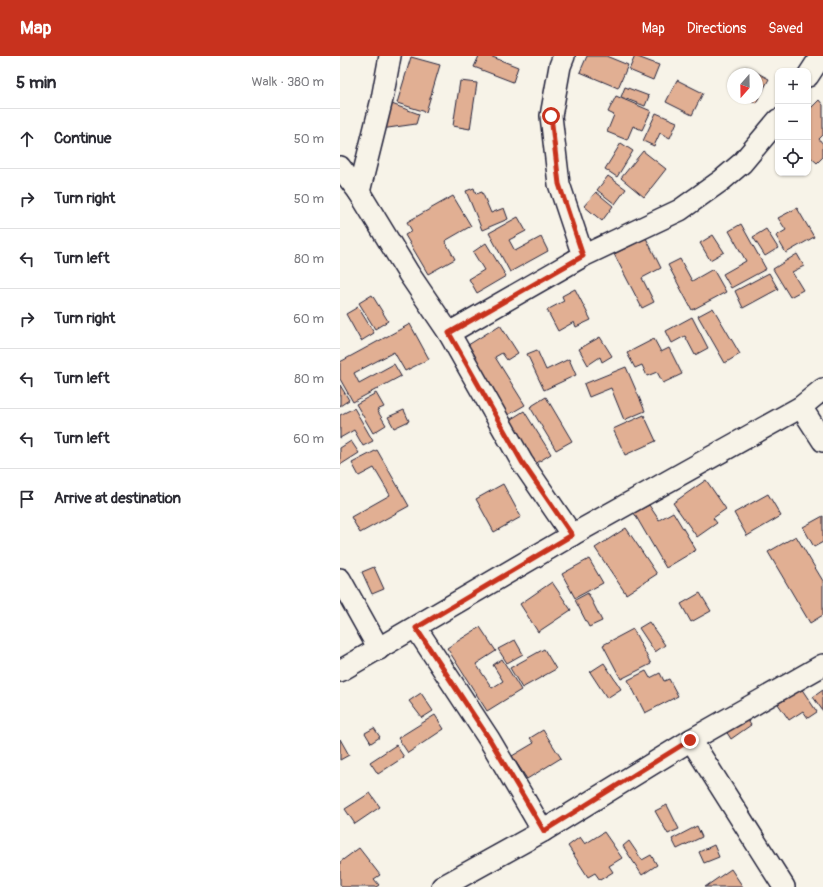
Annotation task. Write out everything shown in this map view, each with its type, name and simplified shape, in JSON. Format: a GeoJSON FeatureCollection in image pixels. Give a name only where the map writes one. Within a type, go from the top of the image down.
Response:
{"type":"FeatureCollection","features":[{"type":"Feature","properties":{"kind":"street"},"geometry":{"type":"LineString","coordinates":[[359,192],[382,99],[390,56]]}},
{"type":"Feature","properties":{"kind":"street"},"geometry":{"type":"LineString","coordinates":[[564,56],[560,66],[551,116],[559,184],[583,256]]}},
{"type":"Feature","properties":{"kind":"street"},"geometry":{"type":"LineString","coordinates":[[811,71],[820,56]]}},
{"type":"Feature","properties":{"kind":"street"},"geometry":{"type":"LineString","coordinates":[[449,333],[583,256],[680,210],[722,180],[742,163],[775,124]]}},
{"type":"Feature","properties":{"kind":"street"},"geometry":{"type":"LineString","coordinates":[[340,167],[359,192],[409,274],[449,333],[522,462],[572,535]]}},
{"type":"Feature","properties":{"kind":"street"},"geometry":{"type":"LineString","coordinates":[[340,671],[416,628],[572,535],[801,407],[823,389]]}},
{"type":"Feature","properties":{"kind":"street"},"geometry":{"type":"LineString","coordinates":[[801,407],[823,441]]}},
{"type":"Feature","properties":{"kind":"street"},"geometry":{"type":"LineString","coordinates":[[340,578],[379,649]]}},
{"type":"Feature","properties":{"kind":"street"},"geometry":{"type":"LineString","coordinates":[[416,628],[490,740],[544,831]]}},
{"type":"Feature","properties":{"kind":"street"},"geometry":{"type":"LineString","coordinates":[[442,887],[544,831],[690,740],[823,665]]}},
{"type":"Feature","properties":{"kind":"street"},"geometry":{"type":"LineString","coordinates":[[690,740],[784,887]]}},
{"type":"Feature","properties":{"kind":"building"},"geometry":{"type":"Polygon","coordinates":[[[479,56],[490,56],[518,67],[513,82],[474,67],[479,56]]]}},
{"type":"Feature","properties":{"kind":"building"},"geometry":{"type":"Polygon","coordinates":[[[587,56],[606,56],[628,65],[618,88],[580,72],[587,56]]]}},
{"type":"Feature","properties":{"kind":"building"},"geometry":{"type":"Polygon","coordinates":[[[635,56],[659,65],[653,80],[629,70],[635,56]]]}},
{"type":"Feature","properties":{"kind":"building"},"geometry":{"type":"Polygon","coordinates":[[[411,57],[440,65],[426,112],[397,103],[411,57]]]}},
{"type":"Feature","properties":{"kind":"building"},"geometry":{"type":"Polygon","coordinates":[[[763,76],[769,79],[763,90],[763,76]]]}},
{"type":"Feature","properties":{"kind":"building"},"geometry":{"type":"Polygon","coordinates":[[[677,80],[703,93],[692,115],[666,102],[677,80]]]}},
{"type":"Feature","properties":{"kind":"building"},"geometry":{"type":"Polygon","coordinates":[[[460,81],[477,83],[470,129],[453,126],[460,81]]]}},
{"type":"Feature","properties":{"kind":"building"},"geometry":{"type":"Polygon","coordinates":[[[625,87],[649,96],[645,106],[621,97],[625,87]]]}},
{"type":"Feature","properties":{"kind":"building"},"geometry":{"type":"Polygon","coordinates":[[[616,96],[651,111],[642,130],[633,126],[627,140],[607,132],[614,115],[608,112],[616,96]]]}},
{"type":"Feature","properties":{"kind":"building"},"geometry":{"type":"Polygon","coordinates":[[[819,100],[823,105],[823,135],[819,139],[823,144],[823,157],[817,163],[811,158],[811,108],[819,100]]]}},
{"type":"Feature","properties":{"kind":"building"},"geometry":{"type":"Polygon","coordinates":[[[389,103],[419,114],[416,124],[381,129],[389,103]]]}},
{"type":"Feature","properties":{"kind":"building"},"geometry":{"type":"Polygon","coordinates":[[[656,113],[677,122],[670,138],[660,133],[654,146],[643,141],[656,113]]]}},
{"type":"Feature","properties":{"kind":"building"},"geometry":{"type":"Polygon","coordinates":[[[621,143],[633,151],[617,177],[605,169],[621,143]]]}},
{"type":"Feature","properties":{"kind":"building"},"geometry":{"type":"Polygon","coordinates":[[[643,151],[666,169],[644,197],[621,178],[643,151]]]}},
{"type":"Feature","properties":{"kind":"building"},"geometry":{"type":"Polygon","coordinates":[[[608,176],[626,189],[615,204],[597,190],[608,176]]]}},
{"type":"Feature","properties":{"kind":"building"},"geometry":{"type":"Polygon","coordinates":[[[474,188],[476,194],[482,192],[491,213],[504,208],[508,219],[482,230],[466,191],[474,188]]]}},
{"type":"Feature","properties":{"kind":"building"},"geometry":{"type":"Polygon","coordinates":[[[596,192],[613,206],[602,221],[584,206],[596,192]]]}},
{"type":"Feature","properties":{"kind":"building"},"geometry":{"type":"Polygon","coordinates":[[[453,196],[471,226],[445,241],[455,259],[428,274],[405,235],[412,231],[407,222],[453,196]]]}},
{"type":"Feature","properties":{"kind":"building"},"geometry":{"type":"Polygon","coordinates":[[[797,208],[814,237],[786,253],[776,236],[786,230],[778,218],[797,208]]]}},
{"type":"Feature","properties":{"kind":"building"},"geometry":{"type":"Polygon","coordinates":[[[518,217],[526,231],[509,240],[515,251],[541,237],[548,251],[510,272],[489,233],[518,217]]]}},
{"type":"Feature","properties":{"kind":"building"},"geometry":{"type":"Polygon","coordinates":[[[741,224],[766,269],[731,288],[723,274],[746,261],[729,231],[741,224]]]}},
{"type":"Feature","properties":{"kind":"building"},"geometry":{"type":"Polygon","coordinates":[[[766,229],[778,248],[765,256],[753,237],[766,229]]]}},
{"type":"Feature","properties":{"kind":"building"},"geometry":{"type":"Polygon","coordinates":[[[713,235],[724,252],[710,260],[700,243],[713,235]]]}},
{"type":"Feature","properties":{"kind":"building"},"geometry":{"type":"Polygon","coordinates":[[[646,238],[661,268],[642,278],[654,302],[642,308],[614,254],[646,238]]]}},
{"type":"Feature","properties":{"kind":"building"},"geometry":{"type":"Polygon","coordinates":[[[486,243],[506,276],[477,293],[469,279],[484,270],[473,252],[486,243]]]}},
{"type":"Feature","properties":{"kind":"building"},"geometry":{"type":"Polygon","coordinates":[[[797,254],[804,266],[792,272],[803,290],[790,297],[773,269],[797,254]]]}},
{"type":"Feature","properties":{"kind":"building"},"geometry":{"type":"Polygon","coordinates":[[[680,259],[692,281],[713,269],[726,292],[692,310],[668,265],[680,259]]]}},
{"type":"Feature","properties":{"kind":"building"},"geometry":{"type":"Polygon","coordinates":[[[769,273],[778,289],[743,308],[735,291],[769,273]]]}},
{"type":"Feature","properties":{"kind":"building"},"geometry":{"type":"Polygon","coordinates":[[[575,289],[591,320],[576,327],[574,322],[558,331],[547,310],[564,301],[562,296],[575,289]]]}},
{"type":"Feature","properties":{"kind":"building"},"geometry":{"type":"Polygon","coordinates":[[[372,295],[388,321],[375,329],[359,303],[372,295]]]}},
{"type":"Feature","properties":{"kind":"building"},"geometry":{"type":"Polygon","coordinates":[[[358,307],[374,333],[361,341],[346,314],[358,307]]]}},
{"type":"Feature","properties":{"kind":"building"},"geometry":{"type":"Polygon","coordinates":[[[713,308],[740,354],[725,363],[698,316],[713,308]]]}},
{"type":"Feature","properties":{"kind":"building"},"geometry":{"type":"Polygon","coordinates":[[[692,317],[708,348],[695,355],[685,336],[672,343],[666,331],[692,317]]]}},
{"type":"Feature","properties":{"kind":"building"},"geometry":{"type":"Polygon","coordinates":[[[410,324],[429,359],[405,371],[394,352],[354,373],[359,383],[394,364],[401,376],[353,402],[340,379],[340,362],[410,324]]]}},
{"type":"Feature","properties":{"kind":"building"},"geometry":{"type":"Polygon","coordinates":[[[500,325],[518,353],[507,360],[502,353],[495,357],[525,405],[508,415],[465,347],[500,325]]]}},
{"type":"Feature","properties":{"kind":"building"},"geometry":{"type":"Polygon","coordinates":[[[600,337],[612,356],[602,362],[600,357],[588,365],[579,349],[600,337]]]}},
{"type":"Feature","properties":{"kind":"building"},"geometry":{"type":"Polygon","coordinates":[[[654,339],[661,352],[669,348],[682,374],[663,383],[657,372],[647,376],[642,365],[635,368],[627,353],[654,339]]]}},
{"type":"Feature","properties":{"kind":"building"},"geometry":{"type":"Polygon","coordinates":[[[537,350],[546,370],[569,359],[576,375],[544,390],[527,354],[537,350]]]}},
{"type":"Feature","properties":{"kind":"building"},"geometry":{"type":"Polygon","coordinates":[[[626,367],[645,411],[624,420],[611,388],[589,397],[584,384],[626,367]]]}},
{"type":"Feature","properties":{"kind":"building"},"geometry":{"type":"Polygon","coordinates":[[[340,385],[349,400],[340,406],[340,385]]]}},
{"type":"Feature","properties":{"kind":"building"},"geometry":{"type":"Polygon","coordinates":[[[376,393],[384,407],[377,410],[386,425],[373,433],[356,404],[376,393]]]}},
{"type":"Feature","properties":{"kind":"building"},"geometry":{"type":"Polygon","coordinates":[[[546,397],[572,441],[556,450],[530,407],[546,397]]]}},
{"type":"Feature","properties":{"kind":"building"},"geometry":{"type":"Polygon","coordinates":[[[354,408],[373,441],[363,446],[354,430],[340,438],[340,415],[354,408]]]}},
{"type":"Feature","properties":{"kind":"building"},"geometry":{"type":"Polygon","coordinates":[[[404,410],[409,421],[394,428],[388,417],[404,410]]]}},
{"type":"Feature","properties":{"kind":"building"},"geometry":{"type":"Polygon","coordinates":[[[524,411],[551,454],[535,464],[508,421],[524,411]]]}},
{"type":"Feature","properties":{"kind":"building"},"geometry":{"type":"Polygon","coordinates":[[[644,415],[656,441],[625,455],[613,429],[644,415]]]}},
{"type":"Feature","properties":{"kind":"building"},"geometry":{"type":"Polygon","coordinates":[[[351,441],[359,453],[340,465],[340,448],[351,441]]]}},
{"type":"Feature","properties":{"kind":"building"},"geometry":{"type":"Polygon","coordinates":[[[377,450],[409,506],[360,533],[351,517],[390,495],[374,468],[359,476],[352,463],[377,450]]]}},
{"type":"Feature","properties":{"kind":"building"},"geometry":{"type":"Polygon","coordinates":[[[706,480],[726,509],[713,518],[717,523],[697,537],[673,503],[706,480]]]}},
{"type":"Feature","properties":{"kind":"building"},"geometry":{"type":"Polygon","coordinates":[[[503,484],[521,517],[494,532],[476,499],[503,484]]]}},
{"type":"Feature","properties":{"kind":"building"},"geometry":{"type":"Polygon","coordinates":[[[768,494],[781,516],[747,536],[734,513],[768,494]]]}},
{"type":"Feature","properties":{"kind":"building"},"geometry":{"type":"Polygon","coordinates":[[[649,505],[659,520],[673,512],[696,550],[666,568],[634,513],[649,505]]]}},
{"type":"Feature","properties":{"kind":"building"},"geometry":{"type":"Polygon","coordinates":[[[823,516],[823,542],[814,547],[803,527],[823,516]]]}},
{"type":"Feature","properties":{"kind":"building"},"geometry":{"type":"Polygon","coordinates":[[[626,528],[657,574],[626,594],[595,548],[626,528]]]}},
{"type":"Feature","properties":{"kind":"building"},"geometry":{"type":"Polygon","coordinates":[[[796,536],[823,581],[823,615],[810,623],[768,552],[796,536]]]}},
{"type":"Feature","properties":{"kind":"building"},"geometry":{"type":"Polygon","coordinates":[[[589,559],[603,583],[575,598],[562,574],[589,559]]]}},
{"type":"Feature","properties":{"kind":"building"},"geometry":{"type":"Polygon","coordinates":[[[374,567],[384,589],[372,594],[362,572],[374,567]]]}},
{"type":"Feature","properties":{"kind":"building"},"geometry":{"type":"Polygon","coordinates":[[[552,582],[571,610],[538,632],[520,604],[552,582]]]}},
{"type":"Feature","properties":{"kind":"building"},"geometry":{"type":"Polygon","coordinates":[[[588,593],[602,621],[589,627],[575,600],[588,593]]]}},
{"type":"Feature","properties":{"kind":"building"},"geometry":{"type":"Polygon","coordinates":[[[700,593],[711,611],[691,622],[681,604],[700,593]]]}},
{"type":"Feature","properties":{"kind":"building"},"geometry":{"type":"Polygon","coordinates":[[[649,622],[665,645],[655,652],[639,628],[649,622]]]}},
{"type":"Feature","properties":{"kind":"building"},"geometry":{"type":"Polygon","coordinates":[[[480,627],[496,651],[476,664],[492,688],[503,681],[493,665],[502,659],[521,690],[487,711],[447,648],[480,627]]]}},
{"type":"Feature","properties":{"kind":"building"},"geometry":{"type":"Polygon","coordinates":[[[633,629],[651,664],[621,679],[603,645],[633,629]]]}},
{"type":"Feature","properties":{"kind":"building"},"geometry":{"type":"Polygon","coordinates":[[[515,640],[523,654],[507,663],[498,649],[515,640]]]}},
{"type":"Feature","properties":{"kind":"building"},"geometry":{"type":"Polygon","coordinates":[[[544,649],[556,669],[522,688],[510,668],[544,649]]]}},
{"type":"Feature","properties":{"kind":"building"},"geometry":{"type":"Polygon","coordinates":[[[604,663],[621,689],[607,698],[590,672],[604,663]]]}},
{"type":"Feature","properties":{"kind":"building"},"geometry":{"type":"Polygon","coordinates":[[[646,671],[650,678],[660,673],[664,681],[669,679],[678,696],[645,713],[628,680],[646,671]]]}},
{"type":"Feature","properties":{"kind":"building"},"geometry":{"type":"Polygon","coordinates":[[[801,688],[817,712],[808,718],[803,711],[789,720],[778,704],[801,688]]]}},
{"type":"Feature","properties":{"kind":"building"},"geometry":{"type":"Polygon","coordinates":[[[823,690],[823,711],[813,697],[823,690]]]}},
{"type":"Feature","properties":{"kind":"building"},"geometry":{"type":"Polygon","coordinates":[[[421,693],[433,711],[422,718],[409,701],[421,693]]]}},
{"type":"Feature","properties":{"kind":"building"},"geometry":{"type":"Polygon","coordinates":[[[743,714],[751,725],[731,739],[724,728],[743,714]]]}},
{"type":"Feature","properties":{"kind":"building"},"geometry":{"type":"Polygon","coordinates":[[[435,715],[444,729],[408,753],[398,738],[435,715]]]}},
{"type":"Feature","properties":{"kind":"building"},"geometry":{"type":"Polygon","coordinates":[[[374,728],[380,737],[371,743],[365,733],[374,728]]]}},
{"type":"Feature","properties":{"kind":"building"},"geometry":{"type":"Polygon","coordinates":[[[543,730],[561,758],[527,779],[512,756],[534,743],[530,738],[543,730]]]}},
{"type":"Feature","properties":{"kind":"building"},"geometry":{"type":"Polygon","coordinates":[[[340,739],[349,755],[340,760],[340,739]]]}},
{"type":"Feature","properties":{"kind":"building"},"geometry":{"type":"Polygon","coordinates":[[[396,745],[404,757],[378,774],[370,762],[396,745]]]}},
{"type":"Feature","properties":{"kind":"building"},"geometry":{"type":"Polygon","coordinates":[[[370,793],[380,807],[355,824],[345,809],[370,793]]]}},
{"type":"Feature","properties":{"kind":"building"},"geometry":{"type":"Polygon","coordinates":[[[667,805],[679,829],[668,834],[655,811],[667,805]]]}},
{"type":"Feature","properties":{"kind":"building"},"geometry":{"type":"Polygon","coordinates":[[[697,826],[702,837],[677,849],[672,839],[697,826]]]}},
{"type":"Feature","properties":{"kind":"building"},"geometry":{"type":"Polygon","coordinates":[[[604,832],[622,858],[609,866],[613,872],[600,880],[595,873],[588,877],[568,846],[580,837],[585,844],[604,832]]]}},
{"type":"Feature","properties":{"kind":"building"},"geometry":{"type":"Polygon","coordinates":[[[629,841],[642,860],[651,855],[657,865],[642,875],[623,846],[629,841]]]}},
{"type":"Feature","properties":{"kind":"building"},"geometry":{"type":"Polygon","coordinates":[[[714,845],[719,857],[704,863],[699,852],[714,845]]]}},
{"type":"Feature","properties":{"kind":"building"},"geometry":{"type":"Polygon","coordinates":[[[359,848],[380,875],[374,879],[379,885],[376,887],[342,887],[340,884],[340,862],[359,848]]]}},
{"type":"Feature","properties":{"kind":"building"},"geometry":{"type":"Polygon","coordinates":[[[731,869],[743,887],[705,887],[731,869]]]}},
{"type":"Feature","properties":{"kind":"route"},"geometry":{"type":"LineString","coordinates":[[551,116],[559,184],[583,256],[449,333],[522,462],[572,535],[416,628],[490,740],[544,831],[690,740]]}}]}
